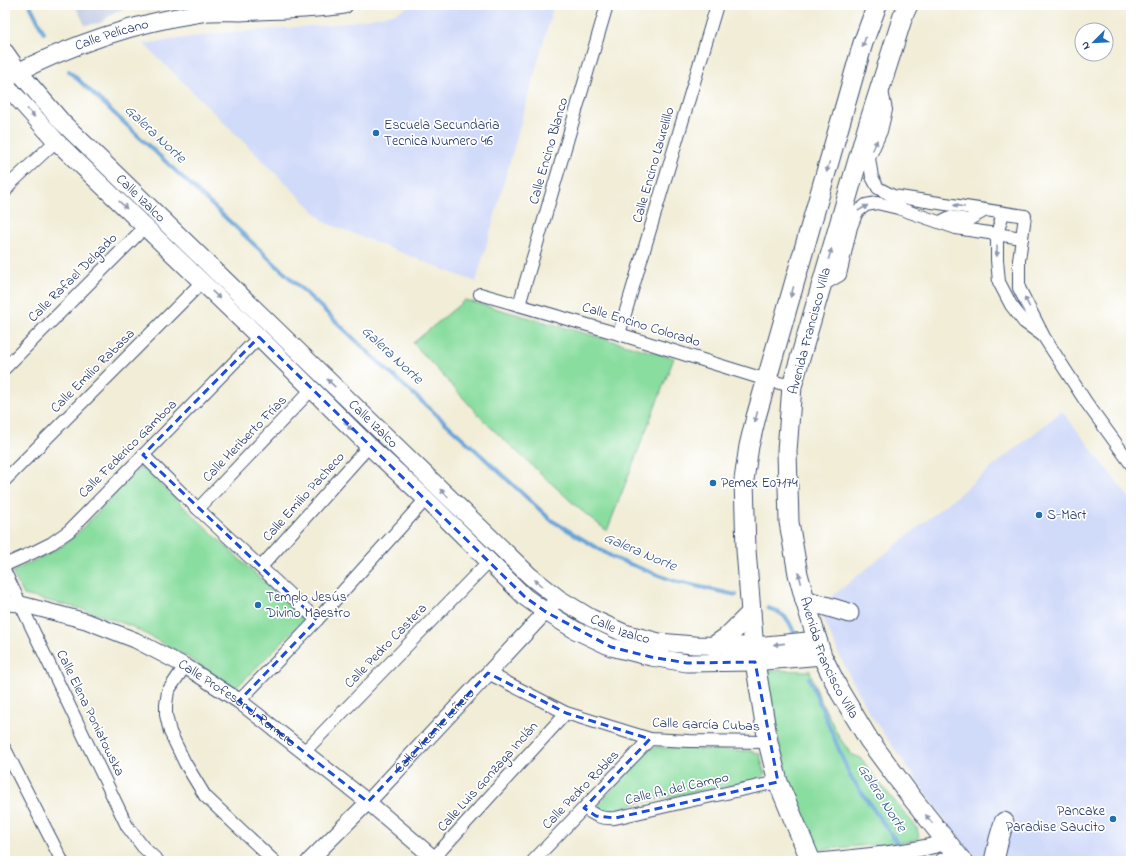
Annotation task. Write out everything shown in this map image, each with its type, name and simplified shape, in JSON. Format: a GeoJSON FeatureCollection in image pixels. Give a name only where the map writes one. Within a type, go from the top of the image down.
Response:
{"type":"FeatureCollection","features":[{"type":"Feature","properties":{"kind":"main road","name":"Calle Pelícano"},"geometry":{"type":"LineString","coordinates":[[12,76],[108,34],[149,24],[202,13],[322,8],[344,5]]}},
{"type":"Feature","properties":{"kind":"main road","name":"Avenida Francisco Villa"},"geometry":{"type":"LineString","coordinates":[[810,861],[778,782],[768,742],[754,654],[749,600],[744,480],[749,446],[767,380],[863,43],[877,5]]}},
{"type":"Feature","properties":{"kind":"main road","name":"Avenida Francisco Villa"},"geometry":{"type":"LineString","coordinates":[[908,5],[867,129],[792,386],[787,451],[790,522],[798,574],[805,600],[820,648],[840,692],[869,740],[952,855]]}},
{"type":"Feature","properties":{"kind":"main road","name":"Calle Izalco"},"geometry":{"type":"LineString","coordinates":[[5,52],[12,76],[530,576],[558,598],[591,618],[624,633],[659,642],[714,646],[754,654]]}},
{"type":"Feature","properties":{"kind":"main road","name":"Calle Izalco"},"geometry":{"type":"LineString","coordinates":[[5,84],[56,141],[526,597],[546,612],[575,630],[611,647],[651,657],[687,663],[754,654],[820,648]]}},
{"type":"Feature","properties":{"kind":"main road"},"geometry":{"type":"LineString","coordinates":[[805,600],[849,613]]}},
{"type":"Feature","properties":{"kind":"main road"},"geometry":{"type":"LineString","coordinates":[[714,646],[731,633],[751,613]]}},
{"type":"Feature","properties":{"kind":"main road"},"geometry":{"type":"LineString","coordinates":[[994,861],[998,839],[1004,822]]}},
{"type":"Feature","properties":{"kind":"street","name":"Calle Encino Blanco"},"geometry":{"type":"LineString","coordinates":[[519,305],[606,5]]}},
{"type":"Feature","properties":{"kind":"street","name":"Calle Encino Laurelillo"},"geometry":{"type":"LineString","coordinates":[[619,334],[717,5]]}},
{"type":"Feature","properties":{"kind":"street"},"geometry":{"type":"LineString","coordinates":[[881,85],[886,110],[881,131],[869,158],[872,177],[878,188],[893,196],[1025,216],[1019,260],[1019,288],[1044,337],[1086,402],[1131,464]]}},
{"type":"Feature","properties":{"kind":"street"},"geometry":{"type":"LineString","coordinates":[[5,192],[10,184],[56,141]]}},
{"type":"Feature","properties":{"kind":"street"},"geometry":{"type":"LineString","coordinates":[[821,286],[840,275],[856,212],[866,206],[877,203],[898,208],[956,228],[1022,238]]}},
{"type":"Feature","properties":{"kind":"street"},"geometry":{"type":"LineString","coordinates":[[940,222],[950,217],[968,220],[986,210]]}},
{"type":"Feature","properties":{"kind":"street"},"geometry":{"type":"LineString","coordinates":[[1002,213],[997,234],[999,282],[1011,305],[1024,322],[1044,337]]}},
{"type":"Feature","properties":{"kind":"street","name":"Calle Rafael Delgado"},"geometry":{"type":"LineString","coordinates":[[5,368],[145,227]]}},
{"type":"Feature","properties":{"kind":"street","name":"Calle Emilio Rabasa"},"geometry":{"type":"LineString","coordinates":[[5,480],[202,282]]}},
{"type":"Feature","properties":{"kind":"street","name":"Calle Encino Colorado"},"geometry":{"type":"LineString","coordinates":[[480,294],[619,334],[767,380],[792,386]]}},
{"type":"Feature","properties":{"kind":"street","name":"Calle Federico Gamboa"},"geometry":{"type":"LineString","coordinates":[[5,564],[52,543],[69,531],[259,337]]}},
{"type":"Feature","properties":{"kind":"street","name":"Calle Heriberto Frías"},"geometry":{"type":"LineString","coordinates":[[198,509],[312,389]]}},
{"type":"Feature","properties":{"kind":"street","name":"Calle Emilio Pacheco"},"geometry":{"type":"LineString","coordinates":[[261,567],[369,446]]}},
{"type":"Feature","properties":{"kind":"street"},"geometry":{"type":"LineString","coordinates":[[143,455],[198,509],[317,620]]}},
{"type":"Feature","properties":{"kind":"street"},"geometry":{"type":"LineString","coordinates":[[239,701],[317,620],[426,499]]}},
{"type":"Feature","properties":{"kind":"street","name":"Calle Pedro Castera"},"geometry":{"type":"LineString","coordinates":[[304,752],[489,561]]}},
{"type":"Feature","properties":{"kind":"street","name":"Calle Elena Poniatowska"},"geometry":{"type":"LineString","coordinates":[[5,572],[127,826],[143,847],[158,861]]}},
{"type":"Feature","properties":{"kind":"street","name":"Calle Vicente Leñero"},"geometry":{"type":"LineString","coordinates":[[309,861],[368,802],[558,598]]}},
{"type":"Feature","properties":{"kind":"street","name":"Calle Profesor J. Romero"},"geometry":{"type":"LineString","coordinates":[[5,603],[21,604],[86,621],[135,640],[184,666],[239,701],[368,802],[434,860]]}},
{"type":"Feature","properties":{"kind":"street"},"geometry":{"type":"LineString","coordinates":[[184,666],[168,691],[166,715],[170,732],[185,763],[205,796],[274,861]]}},
{"type":"Feature","properties":{"kind":"street","name":"Calle García Cubas"},"geometry":{"type":"LineString","coordinates":[[488,673],[566,713],[650,739],[689,742],[768,742]]}},
{"type":"Feature","properties":{"kind":"street","name":"Calle Luis Gonzaga Inclán"},"geometry":{"type":"LineString","coordinates":[[434,860],[566,713]]}},
{"type":"Feature","properties":{"kind":"street","name":"Calle Pedro Robles"},"geometry":{"type":"LineString","coordinates":[[533,861],[650,739]]}},
{"type":"Feature","properties":{"kind":"street"},"geometry":{"type":"LineString","coordinates":[[5,749],[62,861]]}},
{"type":"Feature","properties":{"kind":"street","name":"Calle A. del Campo"},"geometry":{"type":"LineString","coordinates":[[584,808],[596,816],[604,819],[615,818],[778,782]]}},
{"type":"Feature","properties":{"kind":"street"},"geometry":{"type":"LineString","coordinates":[[819,861],[903,852],[931,847],[952,855]]}},
{"type":"Feature","properties":{"kind":"highlighted area"},"geometry":{"type":"Polygon","coordinates":[[[259,337],[525,597],[546,612],[611,647],[651,657],[687,663],[755,662],[778,782],[615,818],[596,816],[584,808],[650,739],[566,713],[488,673],[368,802],[239,701],[317,620],[143,455],[259,337]]]}},
{"type":"Feature","properties":{"kind":"shaded area"},"geometry":{"type":"Polygon","coordinates":[[[75,5],[133,5],[117,11],[100,23],[85,25],[75,5]]]}},
{"type":"Feature","properties":{"kind":"shaded area","name":"Escuela Secundaria Tecnica Numero 46"},"geometry":{"type":"Polygon","coordinates":[[[412,5],[554,5],[476,282],[326,223],[144,44],[219,33],[338,24],[393,14],[412,5]]]}},
{"type":"Feature","properties":{"kind":"shaded area"},"geometry":{"type":"Polygon","coordinates":[[[1062,411],[1131,500],[1131,861],[977,861],[947,823],[870,714],[840,657],[819,607],[1062,411]]]}},
{"type":"Feature","properties":{"kind":"green space"},"geometry":{"type":"Polygon","coordinates":[[[465,300],[674,358],[607,531],[577,507],[486,423],[413,343],[465,300]]]}},
{"type":"Feature","properties":{"kind":"green space"},"geometry":{"type":"Polygon","coordinates":[[[140,467],[145,470],[304,620],[236,688],[184,655],[131,626],[82,609],[24,595],[12,572],[61,547],[76,535],[140,467]]]}},
{"type":"Feature","properties":{"kind":"green space"},"geometry":{"type":"Polygon","coordinates":[[[765,670],[810,671],[820,699],[839,737],[851,754],[861,758],[877,780],[917,828],[919,837],[913,841],[816,850],[810,840],[786,775],[765,670]]]}},
{"type":"Feature","properties":{"kind":"green space"},"geometry":{"type":"Polygon","coordinates":[[[657,747],[752,751],[760,754],[765,775],[755,781],[641,802],[611,812],[601,812],[596,807],[650,749],[657,747]]]}},
{"type":"Feature","properties":{"kind":"waterway","name":"Galera Norte"},"geometry":{"type":"LineString","coordinates":[[30,5],[44,33]]}},
{"type":"Feature","properties":{"kind":"waterway","name":"Galera Norte"},"geometry":{"type":"LineString","coordinates":[[69,71],[388,371],[551,520],[614,558],[674,581],[736,595]]}},
{"type":"Feature","properties":{"kind":"waterway","name":"Galera Norte"},"geometry":{"type":"LineString","coordinates":[[768,608],[780,613],[787,619],[796,638]]}},
{"type":"Feature","properties":{"kind":"waterway","name":"Galera Norte"},"geometry":{"type":"LineString","coordinates":[[809,678],[850,776],[898,844]]}},
{"type":"Feature","properties":{"kind":"place","name":"Escuela Secundaria Tecnica Numero 46"},"geometry":{"type":"Point","coordinates":[376,133]}},
{"type":"Feature","properties":{"kind":"place","name":"Pemex E07174"},"geometry":{"type":"Point","coordinates":[713,483]}},
{"type":"Feature","properties":{"kind":"place","name":"S-Mart"},"geometry":{"type":"Point","coordinates":[1039,515]}},
{"type":"Feature","properties":{"kind":"place","name":"Templo Jesús Divino Maestro"},"geometry":{"type":"Point","coordinates":[258,605]}},
{"type":"Feature","properties":{"kind":"place","name":"Pancake Paradise Saucito"},"geometry":{"type":"Point","coordinates":[1113,819]}}]}
